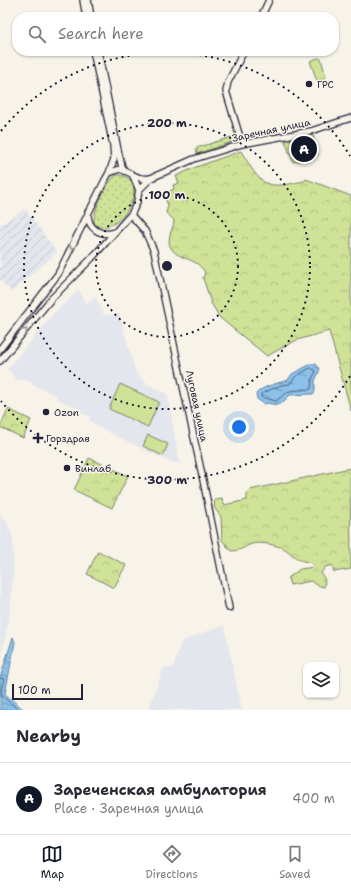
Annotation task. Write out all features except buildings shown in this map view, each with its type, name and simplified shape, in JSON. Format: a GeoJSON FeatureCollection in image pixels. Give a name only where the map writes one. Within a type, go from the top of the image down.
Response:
{"type":"FeatureCollection","features":[{"type":"Feature","properties":{"kind":"street"},"geometry":{"type":"LineString","coordinates":[[83,0],[85,12]]}},
{"type":"Feature","properties":{"kind":"street"},"geometry":{"type":"LineString","coordinates":[[88,0],[90,12]]}},
{"type":"Feature","properties":{"kind":"street"},"geometry":{"type":"LineString","coordinates":[[263,12],[269,0]]}},
{"type":"Feature","properties":{"kind":"street"},"geometry":{"type":"LineString","coordinates":[[0,349],[58,274],[99,188],[110,173],[114,158],[113,145],[94,56]]}},
{"type":"Feature","properties":{"kind":"street"},"geometry":{"type":"LineString","coordinates":[[99,56],[118,150],[122,167],[125,171]]}},
{"type":"Feature","properties":{"kind":"street"},"geometry":{"type":"LineString","coordinates":[[241,56],[228,82],[226,91],[242,144]]}},
{"type":"Feature","properties":{"kind":"street","name":"Заречная улица"},"geometry":{"type":"LineString","coordinates":[[0,361],[51,299],[92,258],[131,215],[137,202],[139,190],[151,178],[194,159],[242,144],[311,131],[351,118]]}},
{"type":"Feature","properties":{"kind":"street"},"geometry":{"type":"LineString","coordinates":[[110,173],[120,169],[133,176],[145,179],[151,178]]}},
{"type":"Feature","properties":{"kind":"street"},"geometry":{"type":"LineString","coordinates":[[133,176],[139,190]]}},
{"type":"Feature","properties":{"kind":"street"},"geometry":{"type":"LineString","coordinates":[[88,212],[89,222],[95,231],[106,234],[116,232]]}},
{"type":"Feature","properties":{"kind":"street","name":"Луговая улица"},"geometry":{"type":"LineString","coordinates":[[131,215],[145,231],[154,251],[201,466],[229,608]]}},
{"type":"Feature","properties":{"kind":"shaded area"},"geometry":{"type":"Polygon","coordinates":[[[25,209],[57,252],[12,292],[0,280],[0,225],[25,209]]]}},
{"type":"Feature","properties":{"kind":"shaded area"},"geometry":{"type":"Polygon","coordinates":[[[79,290],[86,303],[96,297],[104,315],[119,314],[136,373],[147,384],[167,394],[180,464],[168,461],[100,428],[89,420],[90,417],[80,412],[80,409],[57,399],[58,396],[33,385],[31,382],[24,379],[17,380],[7,369],[55,312],[79,290]]]}},
{"type":"Feature","properties":{"kind":"shaded area"},"geometry":{"type":"Polygon","coordinates":[[[0,514],[6,521],[13,538],[13,572],[10,614],[0,660],[0,514]]]}},
{"type":"Feature","properties":{"kind":"shaded area"},"geometry":{"type":"Polygon","coordinates":[[[224,625],[242,710],[148,710],[164,667],[173,668],[182,641],[224,625]]]}},
{"type":"Feature","properties":{"kind":"green space"},"geometry":{"type":"Polygon","coordinates":[[[318,58],[321,59],[326,77],[317,81],[310,61],[318,58]]]}},
{"type":"Feature","properties":{"kind":"green space"},"geometry":{"type":"Polygon","coordinates":[[[313,135],[318,155],[314,158],[293,162],[285,141],[313,135]]]}},
{"type":"Feature","properties":{"kind":"green space"},"geometry":{"type":"Polygon","coordinates":[[[235,136],[235,141],[197,154],[196,148],[235,136]]]}},
{"type":"Feature","properties":{"kind":"green space"},"geometry":{"type":"Polygon","coordinates":[[[241,151],[259,178],[272,185],[290,184],[304,181],[306,179],[351,196],[351,411],[329,331],[297,340],[267,356],[220,318],[211,303],[203,278],[205,272],[195,262],[176,254],[170,246],[169,238],[174,220],[166,213],[168,205],[163,194],[174,189],[173,185],[179,183],[176,176],[196,167],[241,151]]]}},
{"type":"Feature","properties":{"kind":"green space"},"geometry":{"type":"Polygon","coordinates":[[[116,175],[123,176],[130,180],[134,188],[133,197],[130,206],[124,215],[116,222],[108,226],[101,227],[94,223],[95,212],[108,184],[116,175]]]}},
{"type":"Feature","properties":{"kind":"green space"},"geometry":{"type":"Polygon","coordinates":[[[120,384],[159,402],[148,427],[109,409],[120,384]]]}},
{"type":"Feature","properties":{"kind":"green space"},"geometry":{"type":"Polygon","coordinates":[[[8,409],[31,420],[23,438],[0,427],[8,409]]]}},
{"type":"Feature","properties":{"kind":"green space"},"geometry":{"type":"Polygon","coordinates":[[[148,435],[168,444],[163,456],[143,446],[148,435]]]}},
{"type":"Feature","properties":{"kind":"green space"},"geometry":{"type":"Polygon","coordinates":[[[89,458],[128,476],[112,508],[74,490],[89,458]]]}},
{"type":"Feature","properties":{"kind":"green space"},"geometry":{"type":"Polygon","coordinates":[[[350,468],[351,569],[334,572],[332,565],[325,567],[321,573],[325,580],[324,587],[311,581],[290,585],[288,578],[300,569],[314,567],[310,562],[300,560],[281,547],[255,543],[238,550],[231,551],[222,540],[221,517],[214,507],[215,499],[222,498],[224,505],[247,500],[247,493],[250,490],[350,468]]]}},
{"type":"Feature","properties":{"kind":"green space"},"geometry":{"type":"Polygon","coordinates":[[[98,551],[126,565],[114,588],[87,574],[98,551]]]}},
{"type":"Feature","properties":{"kind":"water"},"geometry":{"type":"Polygon","coordinates":[[[311,364],[316,364],[320,369],[315,381],[315,391],[313,394],[290,395],[283,402],[277,405],[267,403],[264,404],[257,399],[256,394],[262,389],[288,380],[292,374],[311,364]]]}},
{"type":"Feature","properties":{"kind":"water"},"geometry":{"type":"Polygon","coordinates":[[[13,637],[15,642],[5,694],[24,710],[0,710],[0,678],[13,637]]]}},
{"type":"Feature","properties":{"kind":"place","name":"ГРС"},"geometry":{"type":"Point","coordinates":[309,84]}},
{"type":"Feature","properties":{"kind":"place","name":"Зареченская амбулатория"},"geometry":{"type":"Point","coordinates":[304,149]}},
{"type":"Feature","properties":{"kind":"place","name":"Ozon"},"geometry":{"type":"Point","coordinates":[46,412]}},
{"type":"Feature","properties":{"kind":"place","name":"Горздрав"},"geometry":{"type":"Point","coordinates":[38,438]}},
{"type":"Feature","properties":{"kind":"place","name":"Винлаб"},"geometry":{"type":"Point","coordinates":[67,468]}}]}
